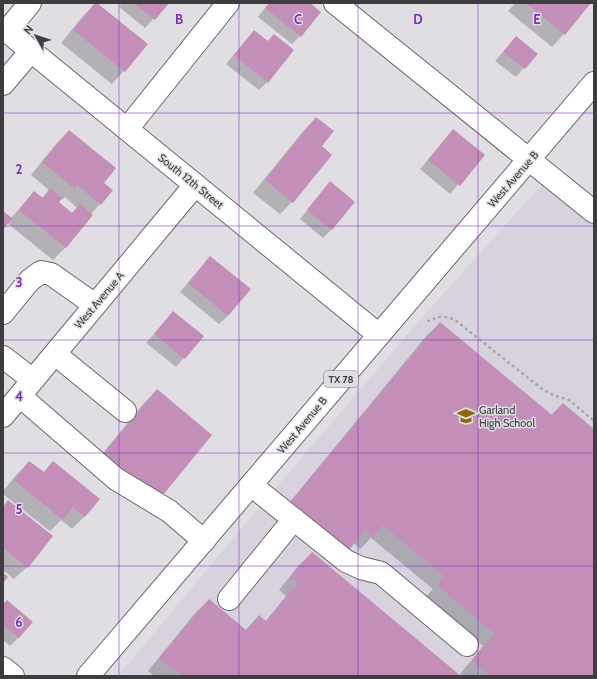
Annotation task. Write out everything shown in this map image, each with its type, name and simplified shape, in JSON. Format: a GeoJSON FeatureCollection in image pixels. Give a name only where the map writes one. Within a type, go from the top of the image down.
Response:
{"type":"FeatureCollection","features":[{"type":"Feature","properties":{"kind":"street"},"geometry":{"type":"LineString","coordinates":[[5,29],[30,3]]}},
{"type":"Feature","properties":{"kind":"street"},"geometry":{"type":"LineString","coordinates":[[127,129],[228,3]]}},
{"type":"Feature","properties":{"kind":"street"},"geometry":{"type":"LineString","coordinates":[[335,3],[594,212]]}},
{"type":"Feature","properties":{"kind":"street","name":"South 12th Street"},"geometry":{"type":"LineString","coordinates":[[5,29],[378,334]]}},
{"type":"Feature","properties":{"kind":"street"},"geometry":{"type":"LineString","coordinates":[[3,84],[31,51]]}},
{"type":"Feature","properties":{"kind":"street","name":"West Avenue B"},"geometry":{"type":"LineString","coordinates":[[88,676],[252,485],[378,334],[530,160],[594,83]]}},
{"type":"Feature","properties":{"kind":"street","name":"West Avenue A"},"geometry":{"type":"LineString","coordinates":[[3,416],[195,185]]}},
{"type":"Feature","properties":{"kind":"street"},"geometry":{"type":"LineString","coordinates":[[3,313],[30,280],[41,272],[51,274],[95,305]]}},
{"type":"Feature","properties":{"kind":"street"},"geometry":{"type":"LineString","coordinates":[[55,354],[125,411]]}},
{"type":"Feature","properties":{"kind":"street"},"geometry":{"type":"LineString","coordinates":[[3,357],[27,388],[116,479],[169,512],[204,541]]}},
{"type":"Feature","properties":{"kind":"street"},"geometry":{"type":"LineString","coordinates":[[252,485],[346,560],[361,568],[380,574],[467,645]]}},
{"type":"Feature","properties":{"kind":"street"},"geometry":{"type":"LineString","coordinates":[[229,599],[294,519]]}},
{"type":"Feature","properties":{"kind":"street"},"geometry":{"type":"LineString","coordinates":[[3,668],[13,676]]}},
{"type":"Feature","properties":{"kind":"path"},"geometry":{"type":"LineString","coordinates":[[427,321],[443,316],[455,320],[542,389],[569,400],[594,421]]}},
{"type":"Feature","properties":{"kind":"shaded area","name":"Garland High School"},"geometry":{"type":"Polygon","coordinates":[[[554,171],[594,204],[594,676],[118,676],[250,518],[426,313],[554,171]]]}},
{"type":"Feature","properties":{"kind":"building"},"geometry":{"type":"Polygon","coordinates":[[[95,3],[97,3],[148,44],[125,72],[73,30],[95,3]]]}},
{"type":"Feature","properties":{"kind":"building"},"geometry":{"type":"Polygon","coordinates":[[[133,3],[169,3],[155,20],[133,3]]]}},
{"type":"Feature","properties":{"kind":"building"},"geometry":{"type":"Polygon","coordinates":[[[269,3],[310,3],[321,12],[301,37],[265,8],[269,3]]]}},
{"type":"Feature","properties":{"kind":"building"},"geometry":{"type":"Polygon","coordinates":[[[526,3],[591,3],[565,35],[526,3]]]}},
{"type":"Feature","properties":{"kind":"building"},"geometry":{"type":"Polygon","coordinates":[[[254,30],[268,41],[274,34],[294,50],[268,83],[234,55],[254,30]]]}},
{"type":"Feature","properties":{"kind":"building"},"geometry":{"type":"Polygon","coordinates":[[[516,36],[538,54],[525,69],[503,52],[516,36]]]}},
{"type":"Feature","properties":{"kind":"building"},"geometry":{"type":"Polygon","coordinates":[[[316,117],[334,131],[322,146],[332,155],[293,203],[265,180],[316,117]]]}},
{"type":"Feature","properties":{"kind":"building"},"geometry":{"type":"Polygon","coordinates":[[[453,129],[485,155],[460,186],[428,160],[453,129]]]}},
{"type":"Feature","properties":{"kind":"building"},"geometry":{"type":"Polygon","coordinates":[[[69,130],[116,168],[104,183],[113,190],[101,205],[77,185],[75,189],[42,162],[69,130]]]}},
{"type":"Feature","properties":{"kind":"building"},"geometry":{"type":"Polygon","coordinates":[[[330,181],[355,202],[332,230],[307,210],[330,181]]]}},
{"type":"Feature","properties":{"kind":"building"},"geometry":{"type":"Polygon","coordinates":[[[50,188],[62,198],[59,202],[72,213],[80,204],[93,215],[66,248],[19,210],[34,191],[43,198],[50,188]]]}},
{"type":"Feature","properties":{"kind":"building"},"geometry":{"type":"Polygon","coordinates":[[[3,211],[12,218],[3,230],[3,211]]]}},
{"type":"Feature","properties":{"kind":"building"},"geometry":{"type":"Polygon","coordinates":[[[210,256],[251,289],[228,316],[188,283],[210,256]]]}},
{"type":"Feature","properties":{"kind":"building"},"geometry":{"type":"Polygon","coordinates":[[[173,311],[204,336],[185,359],[154,334],[173,311]]]}},
{"type":"Feature","properties":{"kind":"building","name":"Garland High School"},"geometry":{"type":"Polygon","coordinates":[[[440,322],[552,415],[563,403],[594,429],[594,676],[490,676],[472,661],[495,634],[437,585],[444,576],[383,525],[373,537],[365,530],[350,549],[291,501],[440,322]]]}},
{"type":"Feature","properties":{"kind":"building"},"geometry":{"type":"Polygon","coordinates":[[[157,389],[212,435],[159,500],[104,453],[157,389]]]}},
{"type":"Feature","properties":{"kind":"building"},"geometry":{"type":"Polygon","coordinates":[[[29,461],[44,472],[53,461],[100,499],[85,517],[73,507],[63,520],[14,480],[29,461]]]}},
{"type":"Feature","properties":{"kind":"building"},"geometry":{"type":"Polygon","coordinates":[[[8,500],[53,536],[28,568],[3,548],[3,507],[8,500]]]}},
{"type":"Feature","properties":{"kind":"building"},"geometry":{"type":"Polygon","coordinates":[[[312,552],[461,676],[182,676],[159,658],[209,599],[246,630],[259,615],[266,621],[298,583],[290,577],[312,552]]]}},
{"type":"Feature","properties":{"kind":"building"},"geometry":{"type":"Polygon","coordinates":[[[3,573],[8,577],[3,583],[3,573]]]}},
{"type":"Feature","properties":{"kind":"building"},"geometry":{"type":"Polygon","coordinates":[[[7,600],[33,622],[19,638],[3,625],[3,605],[7,600]]]}},
{"type":"Feature","properties":{"kind":"place","name":"Garland High School"},"geometry":{"type":"Point","coordinates":[466,416]}}]}
